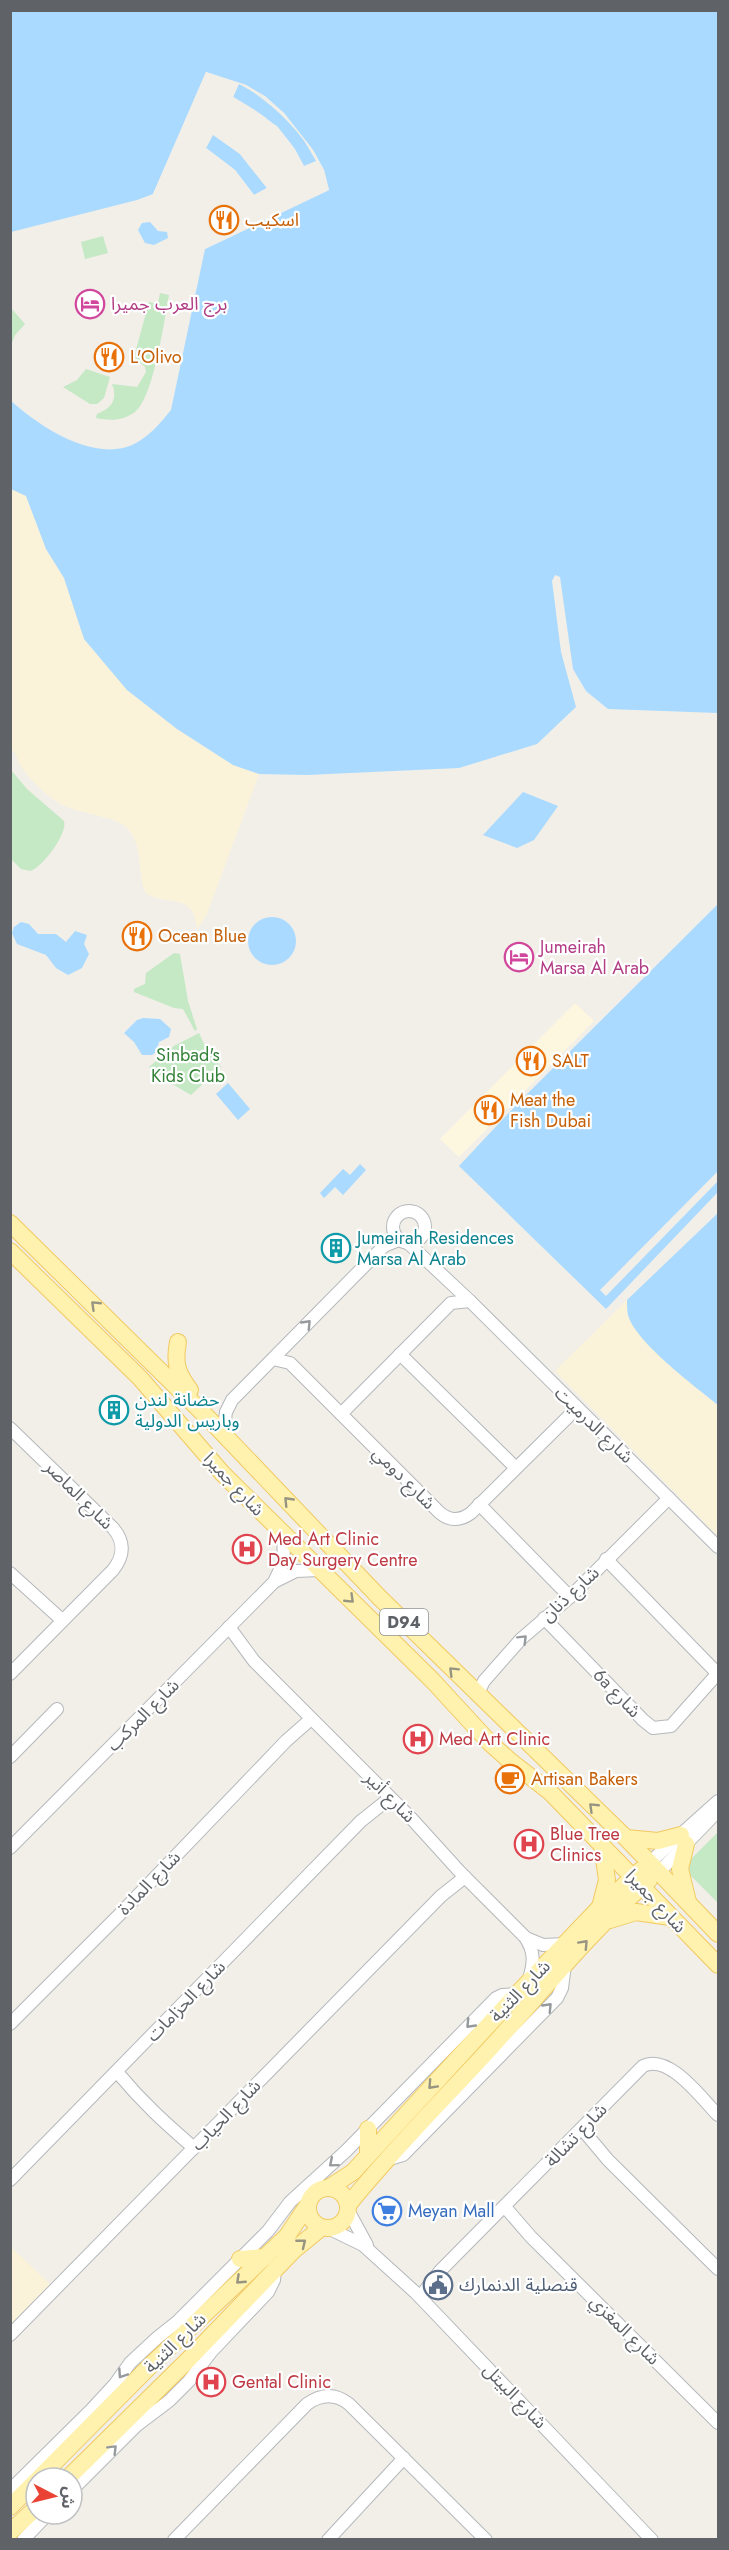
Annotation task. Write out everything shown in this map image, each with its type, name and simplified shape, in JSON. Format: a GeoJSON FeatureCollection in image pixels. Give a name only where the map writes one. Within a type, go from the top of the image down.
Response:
{"type":"FeatureCollection","features":[{"type":"Feature","properties":{"kind":"main road","name":"شارع جميرا"},"geometry":{"type":"LineString","coordinates":[[10,1223],[224,1434],[380,1597],[477,1695],[626,1838],[718,1934]]}},
{"type":"Feature","properties":{"kind":"main road"},"geometry":{"type":"LineString","coordinates":[[28,1223],[29,1241]]}},
{"type":"Feature","properties":{"kind":"main road","name":"شارع جميرا"},"geometry":{"type":"LineString","coordinates":[[10,1251],[156,1394],[222,1473],[433,1682],[490,1743],[550,1792],[718,1965]]}},
{"type":"Feature","properties":{"kind":"main road"},"geometry":{"type":"LineString","coordinates":[[101,1338],[118,1345],[142,1367],[149,1368],[154,1365]]}},
{"type":"Feature","properties":{"kind":"main road"},"geometry":{"type":"LineString","coordinates":[[178,1342],[175,1362],[178,1373],[205,1407],[210,1420]]}},
{"type":"Feature","properties":{"kind":"main road"},"geometry":{"type":"LineString","coordinates":[[156,1394],[161,1390],[168,1390],[192,1414],[210,1420]]}},
{"type":"Feature","properties":{"kind":"main road"},"geometry":{"type":"LineString","coordinates":[[626,1838],[658,1841],[684,1840],[680,1874],[689,1906]]}},
{"type":"Feature","properties":{"kind":"main road"},"geometry":{"type":"LineString","coordinates":[[601,1844],[607,1880],[602,1915],[636,1912],[671,1917]]}},
{"type":"Feature","properties":{"kind":"main road","name":"شارع الثنية"},"geometry":{"type":"LineString","coordinates":[[330,2187],[348,2177],[566,1944],[654,1868]]}},
{"type":"Feature","properties":{"kind":"main road","name":"شارع الثنية"},"geometry":{"type":"LineString","coordinates":[[348,2208],[385,2160],[565,1965],[602,1915]]}},
{"type":"Feature","properties":{"kind":"main road"},"geometry":{"type":"LineString","coordinates":[[368,2129],[368,2154]]}},
{"type":"Feature","properties":{"kind":"main road"},"geometry":{"type":"LineString","coordinates":[[330,2187],[344,2195],[348,2208],[342,2223],[326,2228],[311,2219],[308,2206],[312,2194],[330,2187]]}},
{"type":"Feature","properties":{"kind":"main road","name":"شارع الثنية"},"geometry":{"type":"LineString","coordinates":[[80,2466],[189,2359],[270,2263],[308,2206]]}},
{"type":"Feature","properties":{"kind":"main road","name":"شارع الثنية"},"geometry":{"type":"LineString","coordinates":[[51,2466],[153,2363],[270,2263],[326,2228]]}},
{"type":"Feature","properties":{"kind":"main road"},"geometry":{"type":"LineString","coordinates":[[240,2259],[270,2263]]}},
{"type":"Feature","properties":{"kind":"main road","name":"شارع الثنية"},"geometry":{"type":"LineString","coordinates":[[10,2507],[24,2493]]}},
{"type":"Feature","properties":{"kind":"main road"},"geometry":{"type":"LineString","coordinates":[[10,2532],[24,2519]]}},
{"type":"Feature","properties":{"kind":"street","name":"شارع الدرميت"},"geometry":{"type":"LineString","coordinates":[[470,1301],[466,1293],[428,1255],[422,1237],[425,1226],[422,1217],[408,1210],[399,1214],[393,1222],[394,1232],[470,1301],[718,1547]]}},
{"type":"Feature","properties":{"kind":"street"},"geometry":{"type":"LineString","coordinates":[[224,1434],[226,1412],[230,1403],[384,1246],[404,1241],[417,1241],[422,1237]]}},
{"type":"Feature","properties":{"kind":"street"},"geometry":{"type":"LineString","coordinates":[[451,1284],[451,1303]]}},
{"type":"Feature","properties":{"kind":"street"},"geometry":{"type":"LineString","coordinates":[[341,1414],[451,1303],[470,1301]]}},
{"type":"Feature","properties":{"kind":"street"},"geometry":{"type":"LineString","coordinates":[[286,1345],[290,1364]]}},
{"type":"Feature","properties":{"kind":"street"},"geometry":{"type":"LineString","coordinates":[[400,1354],[516,1468]]}},
{"type":"Feature","properties":{"kind":"street","name":"شارع دومي"},"geometry":{"type":"LineString","coordinates":[[273,1359],[290,1364],[444,1516],[453,1520],[463,1518],[479,1504],[576,1408]]}},
{"type":"Feature","properties":{"kind":"street","name":"شارع الماصر"},"geometry":{"type":"LineString","coordinates":[[10,1428],[113,1528],[121,1539],[122,1552],[116,1566],[10,1674]]}},
{"type":"Feature","properties":{"kind":"street","name":"شارع ذنان"},"geometry":{"type":"LineString","coordinates":[[477,1695],[487,1678],[521,1639],[570,1597],[669,1498]]}},
{"type":"Feature","properties":{"kind":"street"},"geometry":{"type":"LineString","coordinates":[[479,1504],[570,1597]]}},
{"type":"Feature","properties":{"kind":"street","name":"شارع المركب"},"geometry":{"type":"LineString","coordinates":[[10,1848],[274,1582],[284,1561],[283,1534]]}},
{"type":"Feature","properties":{"kind":"street"},"geometry":{"type":"LineString","coordinates":[[606,1559],[718,1674]]}},
{"type":"Feature","properties":{"kind":"street","name":"شارع المركب"},"geometry":{"type":"LineString","coordinates":[[274,1582],[296,1571],[319,1570]]}},
{"type":"Feature","properties":{"kind":"street"},"geometry":{"type":"LineString","coordinates":[[10,1573],[59,1623]]}},
{"type":"Feature","properties":{"kind":"street","name":"6a شارع"},"geometry":{"type":"LineString","coordinates":[[544,1618],[643,1720],[657,1729],[671,1726],[718,1674]]}},
{"type":"Feature","properties":{"kind":"street","name":"شارع أنير"},"geometry":{"type":"LineString","coordinates":[[226,1631],[525,1937]]}},
{"type":"Feature","properties":{"kind":"street"},"geometry":{"type":"LineString","coordinates":[[10,1757],[57,1709]]}},
{"type":"Feature","properties":{"kind":"street","name":"شارع المادة"},"geometry":{"type":"LineString","coordinates":[[10,2024],[120,1914],[308,1716]]}},
{"type":"Feature","properties":{"kind":"street","name":"شارع الحزامات"},"geometry":{"type":"LineString","coordinates":[[10,2180],[387,1795]]}},
{"type":"Feature","properties":{"kind":"street","name":"شارع الثنية"},"geometry":{"type":"LineString","coordinates":[[684,1840],[718,1801]]}},
{"type":"Feature","properties":{"kind":"street","name":"شارع الثنية"},"geometry":{"type":"LineString","coordinates":[[654,1868],[718,1811]]}},
{"type":"Feature","properties":{"kind":"street","name":"شارع الحياب"},"geometry":{"type":"LineString","coordinates":[[10,2335],[462,1875]]}},
{"type":"Feature","properties":{"kind":"street"},"geometry":{"type":"LineString","coordinates":[[525,1937],[543,1945],[566,1944]]}},
{"type":"Feature","properties":{"kind":"street"},"geometry":{"type":"LineString","coordinates":[[10,2490],[91,2410],[130,2364],[177,2322],[268,2231],[290,2202],[368,2129],[496,1998],[522,1989],[534,1959],[525,1937]]}},
{"type":"Feature","properties":{"kind":"street","name":"شارع تشالة"},"geometry":{"type":"LineString","coordinates":[[417,2294],[580,2132],[635,2072],[653,2063],[672,2069],[718,2115]]}},
{"type":"Feature","properties":{"kind":"street"},"geometry":{"type":"LineString","coordinates":[[115,2075],[191,2151]]}},
{"type":"Feature","properties":{"kind":"street"},"geometry":{"type":"LineString","coordinates":[[580,2132],[718,2269]]}},
{"type":"Feature","properties":{"kind":"street","name":"شارع البيتل"},"geometry":{"type":"LineString","coordinates":[[348,2208],[366,2242],[376,2255]]}},
{"type":"Feature","properties":{"kind":"street","name":"شارع المغزي"},"geometry":{"type":"LineString","coordinates":[[502,2210],[718,2423]]}},
{"type":"Feature","properties":{"kind":"street","name":"شارع البيتل"},"geometry":{"type":"LineString","coordinates":[[326,2228],[355,2240],[376,2255],[417,2294],[651,2539]]}},
{"type":"Feature","properties":{"kind":"street"},"geometry":{"type":"LineString","coordinates":[[84,2478],[136,2426],[169,2401],[189,2381],[211,2352],[268,2292],[274,2280],[270,2263]]}},
{"type":"Feature","properties":{"kind":"street"},"geometry":{"type":"LineString","coordinates":[[174,2540],[308,2404],[321,2396],[329,2395],[344,2399],[482,2538]]}},
{"type":"Feature","properties":{"kind":"street"},"geometry":{"type":"LineString","coordinates":[[328,2540],[407,2461]]}},
{"type":"Feature","properties":{"kind":"street"},"geometry":{"type":"LineString","coordinates":[[23,2540],[36,2526]]}},
{"type":"Feature","properties":{"kind":"shaded area"},"geometry":{"type":"Polygon","coordinates":[[[575,1003],[594,1021],[459,1157],[440,1139],[575,1003]]]}},
{"type":"Feature","properties":{"kind":"green space"},"geometry":{"type":"Polygon","coordinates":[[[103,236],[108,253],[85,259],[81,242],[103,236]]]}},
{"type":"Feature","properties":{"kind":"green space"},"geometry":{"type":"Polygon","coordinates":[[[160,293],[169,295],[153,374],[142,402],[136,411],[122,418],[112,420],[96,418],[97,414],[107,409],[114,399],[112,384],[137,387],[146,372],[145,367],[134,357],[149,302],[158,304],[160,293]]]}},
{"type":"Feature","properties":{"kind":"green space"},"geometry":{"type":"Polygon","coordinates":[[[11,308],[25,324],[15,335],[11,345],[11,308]]]}},
{"type":"Feature","properties":{"kind":"green space"},"geometry":{"type":"Polygon","coordinates":[[[86,369],[110,377],[104,398],[97,404],[90,404],[63,387],[77,380],[86,369]]]}},
{"type":"Feature","properties":{"kind":"green space"},"geometry":{"type":"Polygon","coordinates":[[[11,770],[27,789],[64,821],[62,833],[53,849],[41,863],[30,871],[21,869],[11,859],[11,770]]]}},
{"type":"Feature","properties":{"kind":"green space"},"geometry":{"type":"Polygon","coordinates":[[[174,953],[180,954],[188,1001],[197,1029],[195,1031],[183,1009],[174,1008],[134,992],[134,989],[145,984],[146,973],[174,953]]]}},
{"type":"Feature","properties":{"kind":"green space","name":"Sinbad's Kids Club"},"geometry":{"type":"Polygon","coordinates":[[[199,1033],[205,1046],[221,1067],[191,1095],[149,1067],[174,1046],[199,1033]]]}},
{"type":"Feature","properties":{"kind":"green space"},"geometry":{"type":"Polygon","coordinates":[[[718,1832],[718,1903],[689,1874],[690,1860],[718,1832]]]}},
{"type":"Feature","properties":{"kind":"sand"},"geometry":{"type":"Polygon","coordinates":[[[11,489],[26,496],[46,549],[64,578],[84,639],[127,690],[177,729],[233,765],[259,774],[207,914],[197,929],[191,909],[179,902],[146,893],[141,878],[136,844],[127,828],[115,821],[59,803],[30,778],[11,749],[11,489]]]}},
{"type":"Feature","properties":{"kind":"sand"},"geometry":{"type":"Polygon","coordinates":[[[627,1300],[628,1315],[679,1374],[718,1405],[718,1536],[555,1371],[627,1300]]]}},
{"type":"Feature","properties":{"kind":"sand"},"geometry":{"type":"Polygon","coordinates":[[[10,2246],[50,2284],[11,2324],[10,2324],[10,2246]]]}},
{"type":"Feature","properties":{"kind":"water"},"geometry":{"type":"Polygon","coordinates":[[[11,11],[718,11],[718,713],[608,709],[586,691],[573,669],[560,577],[555,575],[552,581],[561,652],[576,707],[537,744],[459,768],[307,775],[259,774],[233,765],[177,729],[127,690],[84,639],[64,578],[46,549],[26,496],[11,489],[10,400],[37,422],[71,441],[89,447],[107,449],[125,447],[141,440],[171,410],[205,249],[329,190],[324,170],[313,150],[284,113],[246,85],[206,72],[153,194],[11,232],[11,11]]]}},
{"type":"Feature","properties":{"kind":"water"},"geometry":{"type":"Polygon","coordinates":[[[239,83],[262,99],[293,127],[317,161],[304,167],[290,143],[274,125],[233,97],[239,83]]]}},
{"type":"Feature","properties":{"kind":"water"},"geometry":{"type":"Polygon","coordinates":[[[213,134],[240,154],[267,188],[254,195],[235,170],[206,148],[213,134]]]}},
{"type":"Feature","properties":{"kind":"water"},"geometry":{"type":"Polygon","coordinates":[[[150,222],[158,231],[167,232],[168,238],[154,245],[145,243],[138,230],[142,223],[150,222]]]}},
{"type":"Feature","properties":{"kind":"water"},"geometry":{"type":"Polygon","coordinates":[[[523,792],[558,806],[534,840],[517,848],[483,835],[523,792]]]}},
{"type":"Feature","properties":{"kind":"water"},"geometry":{"type":"Polygon","coordinates":[[[718,904],[718,1192],[606,1309],[459,1166],[518,1103],[718,904]]]}},
{"type":"Feature","properties":{"kind":"water"},"geometry":{"type":"Polygon","coordinates":[[[272,917],[289,924],[296,941],[289,958],[272,965],[255,958],[248,941],[255,924],[272,917]]]}},
{"type":"Feature","properties":{"kind":"water"},"geometry":{"type":"Polygon","coordinates":[[[21,922],[29,924],[38,934],[56,934],[66,942],[75,931],[87,935],[84,944],[89,954],[82,968],[68,975],[56,968],[46,955],[17,944],[12,933],[14,927],[21,922]]]}},
{"type":"Feature","properties":{"kind":"water"},"geometry":{"type":"Polygon","coordinates":[[[160,1019],[171,1029],[169,1037],[159,1042],[156,1052],[152,1055],[142,1055],[134,1042],[124,1033],[137,1020],[160,1019]]]}},
{"type":"Feature","properties":{"kind":"water"},"geometry":{"type":"Polygon","coordinates":[[[228,1083],[250,1109],[238,1120],[216,1094],[228,1083]]]}},
{"type":"Feature","properties":{"kind":"water"},"geometry":{"type":"Polygon","coordinates":[[[360,1164],[366,1170],[343,1195],[335,1187],[324,1198],[320,1193],[343,1169],[350,1175],[360,1164]]]}},
{"type":"Feature","properties":{"kind":"water"},"geometry":{"type":"Polygon","coordinates":[[[718,1213],[718,1405],[667,1363],[642,1338],[628,1315],[627,1300],[718,1213]]]}},
{"type":"Feature","properties":{"kind":"pier"},"geometry":{"type":"Polygon","coordinates":[[[206,72],[246,85],[265,96],[284,113],[313,150],[324,170],[329,190],[205,249],[204,246],[221,237],[325,188],[317,164],[302,169],[293,150],[275,128],[230,99],[235,84],[207,75],[181,140],[156,195],[153,194],[206,72]],[[239,84],[233,97],[277,126],[295,149],[304,166],[316,161],[301,135],[276,108],[261,96],[239,84]]]}},
{"type":"Feature","properties":{"kind":"pier"},"geometry":{"type":"Polygon","coordinates":[[[212,132],[234,145],[249,159],[270,187],[269,190],[253,197],[232,172],[203,147],[212,132]],[[213,135],[206,148],[235,170],[254,195],[267,188],[240,154],[213,135]]]}},
{"type":"Feature","properties":{"kind":"pier"},"geometry":{"type":"Polygon","coordinates":[[[718,1171],[718,1181],[606,1296],[600,1290],[718,1171]]]}},
{"type":"Feature","properties":{"kind":"place","name":"اسكيب"},"geometry":{"type":"Point","coordinates":[224,220]}},
{"type":"Feature","properties":{"kind":"place","name":"برج العرب جميرا"},"geometry":{"type":"Point","coordinates":[90,304]}},
{"type":"Feature","properties":{"kind":"place","name":"L'Olivo"},"geometry":{"type":"Point","coordinates":[109,357]}},
{"type":"Feature","properties":{"kind":"place","name":"Ocean Blue"},"geometry":{"type":"Point","coordinates":[137,936]}},
{"type":"Feature","properties":{"kind":"place","name":"Jumeirah Marsa Al Arab"},"geometry":{"type":"Point","coordinates":[519,957]}},
{"type":"Feature","properties":{"kind":"place","name":"SALT"},"geometry":{"type":"Point","coordinates":[531,1061]}},
{"type":"Feature","properties":{"kind":"place","name":"Meat the Fish Dubai"},"geometry":{"type":"Point","coordinates":[489,1110]}},
{"type":"Feature","properties":{"kind":"place","name":"Jumeirah Residences Marsa Al Arab"},"geometry":{"type":"Point","coordinates":[336,1248]}},
{"type":"Feature","properties":{"kind":"place","name":"حضانة لندن وباريس الدولية"},"geometry":{"type":"Point","coordinates":[114,1410]}},
{"type":"Feature","properties":{"kind":"place","name":"Med Art Clinic Day Surgery Centre"},"geometry":{"type":"Point","coordinates":[247,1549]}},
{"type":"Feature","properties":{"kind":"place","name":"Med Art Clinic"},"geometry":{"type":"Point","coordinates":[418,1739]}},
{"type":"Feature","properties":{"kind":"place","name":"Artisan Bakers"},"geometry":{"type":"Point","coordinates":[510,1779]}},
{"type":"Feature","properties":{"kind":"place","name":"Blue Tree Clinics"},"geometry":{"type":"Point","coordinates":[529,1844]}},
{"type":"Feature","properties":{"kind":"place","name":"Meyan Mall"},"geometry":{"type":"Point","coordinates":[387,2211]}},
{"type":"Feature","properties":{"kind":"place","name":"قنصلية الدنمارك"},"geometry":{"type":"Point","coordinates":[438,2285]}},
{"type":"Feature","properties":{"kind":"place","name":"Gental Clinic"},"geometry":{"type":"Point","coordinates":[211,2382]}}]}
